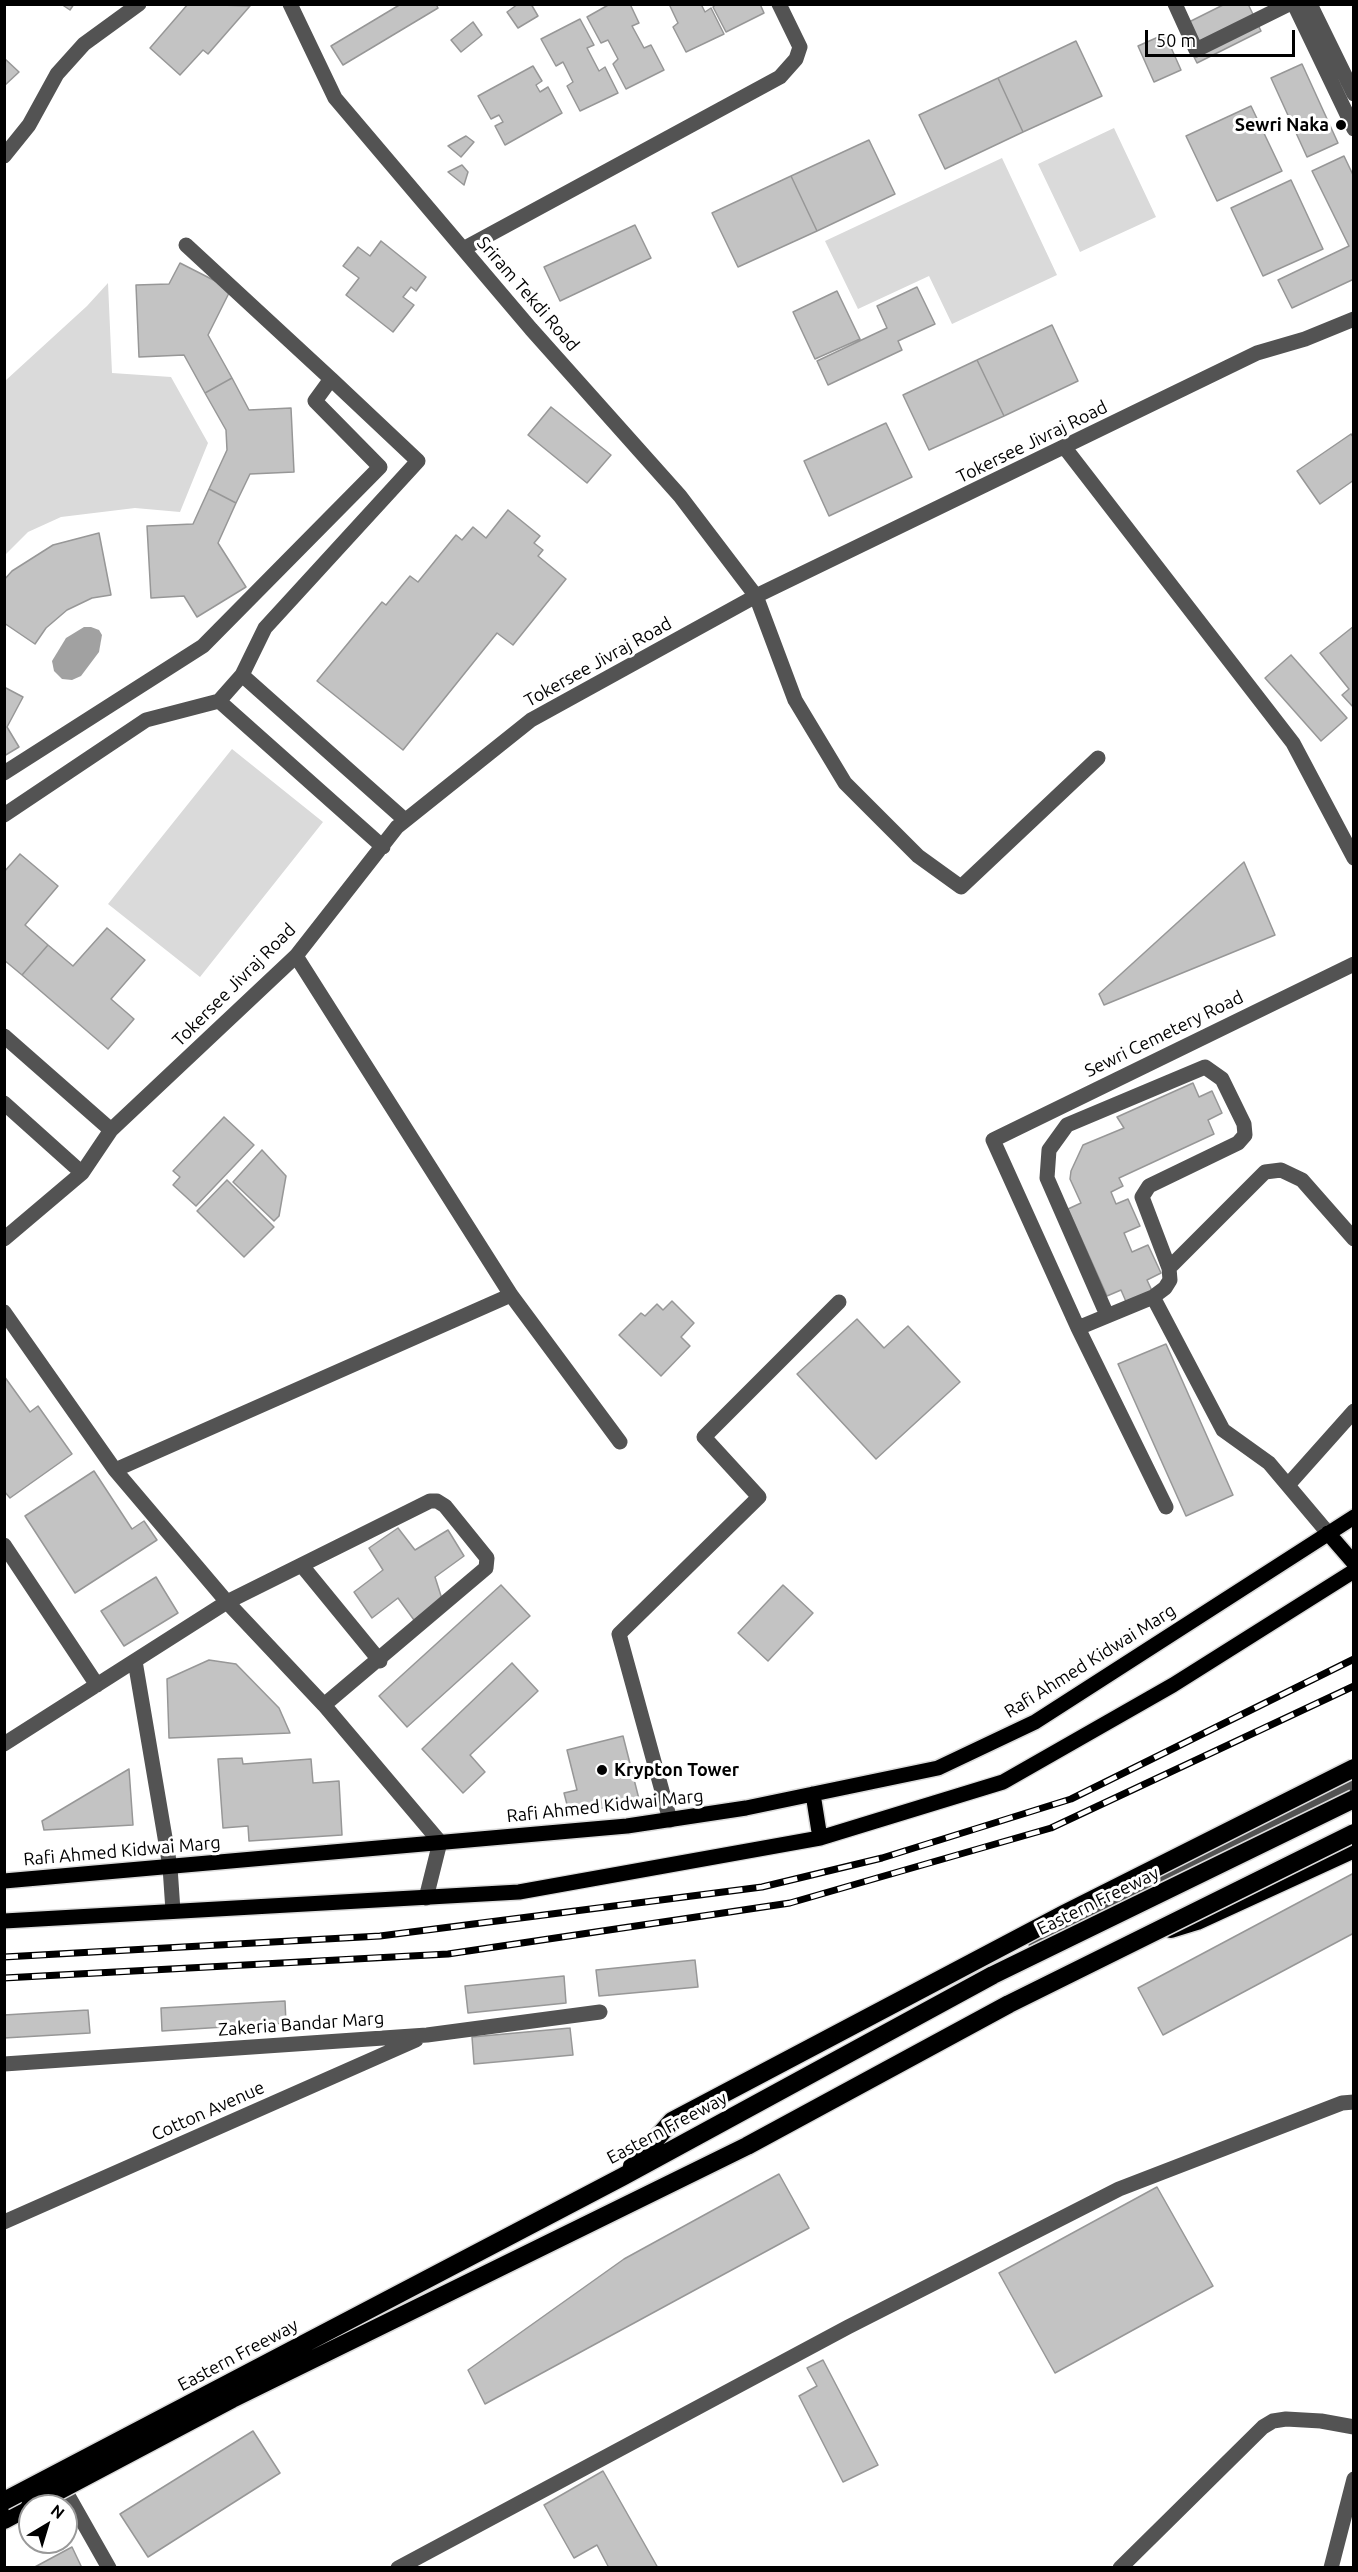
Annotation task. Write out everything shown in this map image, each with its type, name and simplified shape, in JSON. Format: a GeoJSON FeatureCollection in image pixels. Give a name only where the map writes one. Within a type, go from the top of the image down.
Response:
{"type":"FeatureCollection","features":[{"type":"Feature","properties":{"kind":"highway"},"geometry":{"type":"LineString","coordinates":[[622,2177],[672,2121],[1064,1914],[1353,1768]]}},
{"type":"Feature","properties":{"kind":"highway","name":"Eastern Freeway"},"geometry":{"type":"LineString","coordinates":[[4,2501],[622,2177],[993,1975],[1353,1799]]}},
{"type":"Feature","properties":{"kind":"highway","name":"Eastern Freeway"},"geometry":{"type":"LineString","coordinates":[[4,2518],[232,2399],[747,2146],[1009,2004],[1353,1833]]}},
{"type":"Feature","properties":{"kind":"highway"},"geometry":{"type":"LineString","coordinates":[[1150,1934],[1197,1921],[1353,1849]]}},
{"type":"Feature","properties":{"kind":"main road","name":"Rafi Ahmed Kidwai Marg"},"geometry":{"type":"LineString","coordinates":[[4,1881],[627,1826],[746,1808],[938,1768],[1035,1722],[1353,1517]]}},
{"type":"Feature","properties":{"kind":"main road"},"geometry":{"type":"LineString","coordinates":[[1328,1533],[1353,1563]]}},
{"type":"Feature","properties":{"kind":"main road"},"geometry":{"type":"LineString","coordinates":[[4,1921],[519,1892],[820,1838],[1003,1782],[1163,1690],[1353,1572]]}},
{"type":"Feature","properties":{"kind":"main road"},"geometry":{"type":"LineString","coordinates":[[813,1794],[820,1838]]}},
{"type":"Feature","properties":{"kind":"street"},"geometry":{"type":"LineString","coordinates":[[4,156],[29,125],[57,74],[84,44],[139,4]]}},
{"type":"Feature","properties":{"kind":"street","name":"Sriram Tekdi Road"},"geometry":{"type":"LineString","coordinates":[[290,4],[335,98],[463,249],[680,496],[756,596],[795,700],[845,783],[918,856],[961,887],[1098,758]]}},
{"type":"Feature","properties":{"kind":"street"},"geometry":{"type":"LineString","coordinates":[[463,249],[780,77],[796,59],[800,47],[779,4]]}},
{"type":"Feature","properties":{"kind":"street"},"geometry":{"type":"LineString","coordinates":[[1175,4],[1196,50],[1291,4],[1353,94]]}},
{"type":"Feature","properties":{"kind":"street"},"geometry":{"type":"LineString","coordinates":[[1310,4],[1352,122]]}},
{"type":"Feature","properties":{"kind":"street"},"geometry":{"type":"LineString","coordinates":[[4,815],[146,720],[219,700],[242,675],[265,628],[418,461],[186,245]]}},
{"type":"Feature","properties":{"kind":"street","name":"Tokersee Jivraj Road"},"geometry":{"type":"LineString","coordinates":[[4,1239],[82,1173],[111,1130],[296,956],[397,827],[531,720],[756,596],[1257,353],[1305,339],[1353,319]]}},
{"type":"Feature","properties":{"kind":"street"},"geometry":{"type":"LineString","coordinates":[[4,773],[204,646],[380,467],[315,401],[331,379]]}},
{"type":"Feature","properties":{"kind":"street"},"geometry":{"type":"LineString","coordinates":[[1065,448],[1293,743],[1353,858]]}},
{"type":"Feature","properties":{"kind":"street"},"geometry":{"type":"LineString","coordinates":[[242,675],[405,820]]}},
{"type":"Feature","properties":{"kind":"street"},"geometry":{"type":"LineString","coordinates":[[219,700],[383,847]]}},
{"type":"Feature","properties":{"kind":"street"},"geometry":{"type":"LineString","coordinates":[[296,956],[511,1295],[620,1442]]}},
{"type":"Feature","properties":{"kind":"street","name":"Sewri Cemetery Road"},"geometry":{"type":"LineString","coordinates":[[1078,1328],[993,1140],[1353,964]]}},
{"type":"Feature","properties":{"kind":"street"},"geometry":{"type":"LineString","coordinates":[[4,1036],[111,1130]]}},
{"type":"Feature","properties":{"kind":"street"},"geometry":{"type":"LineString","coordinates":[[1181,1047],[1192,1070]]}},
{"type":"Feature","properties":{"kind":"street"},"geometry":{"type":"LineString","coordinates":[[1107,1315],[1047,1178],[1049,1150],[1067,1125],[1192,1070],[1205,1067],[1222,1079],[1244,1124],[1245,1135],[1238,1143],[1149,1186],[1142,1197],[1168,1268],[1170,1280],[1165,1288],[1153,1297],[1078,1328],[1166,1507]]}},
{"type":"Feature","properties":{"kind":"street"},"geometry":{"type":"LineString","coordinates":[[4,1103],[82,1173]]}},
{"type":"Feature","properties":{"kind":"street"},"geometry":{"type":"LineString","coordinates":[[1168,1268],[1265,1172],[1281,1170],[1302,1180],[1353,1239]]}},
{"type":"Feature","properties":{"kind":"street"},"geometry":{"type":"LineString","coordinates":[[115,1470],[511,1295]]}},
{"type":"Feature","properties":{"kind":"street"},"geometry":{"type":"LineString","coordinates":[[1153,1297],[1223,1430],[1269,1463],[1328,1533]]}},
{"type":"Feature","properties":{"kind":"street"},"geometry":{"type":"LineString","coordinates":[[670,1820],[619,1634],[759,1497],[704,1437],[838,1302]]}},
{"type":"Feature","properties":{"kind":"street"},"geometry":{"type":"LineString","coordinates":[[4,1312],[115,1470],[227,1602],[324,1705],[440,1842],[426,1898]]}},
{"type":"Feature","properties":{"kind":"street"},"geometry":{"type":"LineString","coordinates":[[1288,1485],[1353,1411]]}},
{"type":"Feature","properties":{"kind":"street"},"geometry":{"type":"LineString","coordinates":[[4,1744],[227,1602],[303,1567],[430,1501],[437,1501],[445,1506],[487,1558],[486,1568],[380,1661],[324,1705]]}},
{"type":"Feature","properties":{"kind":"street"},"geometry":{"type":"LineString","coordinates":[[4,1545],[97,1685]]}},
{"type":"Feature","properties":{"kind":"street"},"geometry":{"type":"LineString","coordinates":[[303,1567],[380,1661]]}},
{"type":"Feature","properties":{"kind":"street"},"geometry":{"type":"LineString","coordinates":[[135,1661],[170,1868],[173,1911]]}},
{"type":"Feature","properties":{"kind":"street"},"geometry":{"type":"LineString","coordinates":[[4,2492],[730,2112],[1129,1893],[1353,1782]]}},
{"type":"Feature","properties":{"kind":"street"},"geometry":{"type":"LineString","coordinates":[[4,2518],[61,2486],[778,2121],[988,2008],[1353,1826]]}},
{"type":"Feature","properties":{"kind":"street","name":"Zakeria Bandar Marg"},"geometry":{"type":"LineString","coordinates":[[4,2064],[427,2035],[600,2012]]}},
{"type":"Feature","properties":{"kind":"street","name":"Cotton Avenue"},"geometry":{"type":"LineString","coordinates":[[4,2222],[427,2035]]}},
{"type":"Feature","properties":{"kind":"street"},"geometry":{"type":"LineString","coordinates":[[398,2568],[848,2327],[1119,2189],[1342,2103],[1353,2102]]}},
{"type":"Feature","properties":{"kind":"street"},"geometry":{"type":"LineString","coordinates":[[1120,2568],[1263,2427],[1273,2421],[1286,2419],[1321,2421],[1353,2427]]}},
{"type":"Feature","properties":{"kind":"street"},"geometry":{"type":"LineString","coordinates":[[52,2467],[109,2568]]}},
{"type":"Feature","properties":{"kind":"street"},"geometry":{"type":"LineString","coordinates":[[1330,2568],[1353,2479]]}},
{"type":"Feature","properties":{"kind":"shaded area"},"geometry":{"type":"Polygon","coordinates":[[[1114,128],[1156,217],[1080,252],[1038,164],[1114,128]]]}},
{"type":"Feature","properties":{"kind":"shaded area"},"geometry":{"type":"Polygon","coordinates":[[[1002,158],[1057,275],[952,324],[929,276],[858,309],[825,241],[1002,158]]]}},
{"type":"Feature","properties":{"kind":"shaded area"},"geometry":{"type":"Polygon","coordinates":[[[108,283],[112,373],[171,377],[208,443],[180,512],[135,508],[61,517],[28,532],[5,555],[5,381],[87,306],[108,283]]]}},
{"type":"Feature","properties":{"kind":"shaded area"},"geometry":{"type":"Polygon","coordinates":[[[84,627],[99,630],[102,635],[99,652],[81,676],[72,680],[62,679],[54,671],[52,661],[66,638],[84,627]]]}},
{"type":"Feature","properties":{"kind":"shaded area"},"geometry":{"type":"Polygon","coordinates":[[[232,749],[323,822],[200,977],[108,904],[232,749]]]}},
{"type":"Feature","properties":{"kind":"building"},"geometry":{"type":"Polygon","coordinates":[[[61,4],[74,4],[70,10],[61,4]]]}},
{"type":"Feature","properties":{"kind":"building"},"geometry":{"type":"Polygon","coordinates":[[[188,4],[250,6],[208,54],[203,50],[180,75],[150,48],[188,4]]]}},
{"type":"Feature","properties":{"kind":"building"},"geometry":{"type":"Polygon","coordinates":[[[401,4],[436,4],[438,8],[343,65],[331,46],[401,4]]]}},
{"type":"Feature","properties":{"kind":"building"},"geometry":{"type":"Polygon","coordinates":[[[518,4],[531,4],[538,16],[518,28],[507,12],[518,4]]]}},
{"type":"Feature","properties":{"kind":"building"},"geometry":{"type":"Polygon","coordinates":[[[610,4],[630,4],[639,23],[632,26],[644,48],[651,45],[664,70],[626,89],[613,64],[618,59],[608,40],[601,43],[587,17],[610,4]]]}},
{"type":"Feature","properties":{"kind":"building"},"geometry":{"type":"Polygon","coordinates":[[[669,4],[701,4],[705,12],[711,8],[724,34],[686,52],[673,27],[678,23],[669,4]]]}},
{"type":"Feature","properties":{"kind":"building"},"geometry":{"type":"Polygon","coordinates":[[[716,4],[760,4],[764,13],[726,32],[713,7],[716,4]]]}},
{"type":"Feature","properties":{"kind":"building"},"geometry":{"type":"Polygon","coordinates":[[[1225,4],[1248,4],[1261,31],[1197,63],[1179,27],[1225,4]]]}},
{"type":"Feature","properties":{"kind":"building"},"geometry":{"type":"Polygon","coordinates":[[[580,19],[594,45],[587,48],[599,71],[605,67],[618,93],[580,111],[567,86],[573,82],[563,62],[556,66],[541,39],[580,19]]]}},
{"type":"Feature","properties":{"kind":"building"},"geometry":{"type":"Polygon","coordinates":[[[473,22],[482,35],[461,52],[451,40],[473,22]]]}},
{"type":"Feature","properties":{"kind":"building"},"geometry":{"type":"Polygon","coordinates":[[[1165,34],[1181,70],[1154,82],[1138,46],[1165,34]]]}},
{"type":"Feature","properties":{"kind":"building"},"geometry":{"type":"Polygon","coordinates":[[[1076,41],[1102,96],[1023,132],[998,78],[1076,41]]]}},
{"type":"Feature","properties":{"kind":"building"},"geometry":{"type":"Polygon","coordinates":[[[4,58],[19,72],[4,86],[4,58]]]}},
{"type":"Feature","properties":{"kind":"building"},"geometry":{"type":"Polygon","coordinates":[[[1302,64],[1338,143],[1307,157],[1271,78],[1302,64]]]}},
{"type":"Feature","properties":{"kind":"building"},"geometry":{"type":"Polygon","coordinates":[[[533,66],[542,81],[536,85],[540,92],[548,87],[562,113],[505,145],[495,126],[503,122],[499,115],[491,119],[478,96],[533,66]]]}},
{"type":"Feature","properties":{"kind":"building"},"geometry":{"type":"Polygon","coordinates":[[[998,78],[1023,132],[945,169],[919,115],[998,78]]]}},
{"type":"Feature","properties":{"kind":"building"},"geometry":{"type":"Polygon","coordinates":[[[1251,106],[1282,171],[1217,201],[1186,136],[1251,106]]]}},
{"type":"Feature","properties":{"kind":"building"},"geometry":{"type":"Polygon","coordinates":[[[466,136],[474,142],[461,157],[448,146],[466,136]]]}},
{"type":"Feature","properties":{"kind":"building"},"geometry":{"type":"Polygon","coordinates":[[[869,140],[895,194],[817,231],[791,176],[869,140]]]}},
{"type":"Feature","properties":{"kind":"building"},"geometry":{"type":"Polygon","coordinates":[[[1344,156],[1354,177],[1354,279],[1292,308],[1278,280],[1349,246],[1312,171],[1344,156]]]}},
{"type":"Feature","properties":{"kind":"building"},"geometry":{"type":"Polygon","coordinates":[[[462,165],[468,172],[464,185],[448,172],[462,165]]]}},
{"type":"Feature","properties":{"kind":"building"},"geometry":{"type":"Polygon","coordinates":[[[791,176],[817,231],[738,267],[712,213],[791,176]]]}},
{"type":"Feature","properties":{"kind":"building"},"geometry":{"type":"Polygon","coordinates":[[[1291,180],[1323,249],[1263,276],[1231,208],[1291,180]]]}},
{"type":"Feature","properties":{"kind":"building"},"geometry":{"type":"Polygon","coordinates":[[[635,225],[651,258],[560,301],[544,267],[635,225]]]}},
{"type":"Feature","properties":{"kind":"building"},"geometry":{"type":"Polygon","coordinates":[[[381,241],[426,277],[416,291],[411,287],[403,297],[414,305],[393,332],[346,295],[359,278],[343,266],[358,247],[370,256],[381,241]]]}},
{"type":"Feature","properties":{"kind":"building"},"geometry":{"type":"Polygon","coordinates":[[[180,263],[231,289],[208,335],[232,378],[205,393],[184,355],[139,357],[136,285],[169,284],[180,263]]]}},
{"type":"Feature","properties":{"kind":"building"},"geometry":{"type":"Polygon","coordinates":[[[917,287],[935,324],[898,341],[902,350],[828,385],[817,361],[887,328],[877,306],[917,287]]]}},
{"type":"Feature","properties":{"kind":"building"},"geometry":{"type":"Polygon","coordinates":[[[837,291],[860,339],[815,359],[793,312],[837,291]]]}},
{"type":"Feature","properties":{"kind":"building"},"geometry":{"type":"Polygon","coordinates":[[[1052,325],[1078,381],[1004,416],[977,360],[1052,325]]]}},
{"type":"Feature","properties":{"kind":"building"},"geometry":{"type":"Polygon","coordinates":[[[977,360],[1004,416],[929,450],[903,395],[977,360]]]}},
{"type":"Feature","properties":{"kind":"building"},"geometry":{"type":"Polygon","coordinates":[[[232,378],[249,410],[291,408],[294,472],[250,474],[236,503],[209,489],[227,450],[226,430],[205,393],[232,378]]]}},
{"type":"Feature","properties":{"kind":"building"},"geometry":{"type":"Polygon","coordinates":[[[551,407],[611,455],[587,483],[528,435],[551,407]]]}},
{"type":"Feature","properties":{"kind":"building"},"geometry":{"type":"Polygon","coordinates":[[[886,423],[912,477],[829,516],[804,461],[886,423]]]}},
{"type":"Feature","properties":{"kind":"building"},"geometry":{"type":"Polygon","coordinates":[[[1351,434],[1354,438],[1354,480],[1320,504],[1297,471],[1351,434]]]}},
{"type":"Feature","properties":{"kind":"building"},"geometry":{"type":"Polygon","coordinates":[[[209,489],[236,503],[218,543],[246,587],[197,617],[184,596],[151,598],[147,526],[193,524],[209,489]]]}},
{"type":"Feature","properties":{"kind":"building"},"geometry":{"type":"Polygon","coordinates":[[[508,510],[540,536],[534,543],[543,550],[538,556],[566,579],[513,645],[497,633],[403,750],[317,681],[382,602],[386,605],[410,576],[418,582],[456,535],[462,540],[473,527],[486,538],[508,510]]]}},
{"type":"Feature","properties":{"kind":"building"},"geometry":{"type":"Polygon","coordinates":[[[99,533],[111,595],[92,598],[67,610],[46,628],[35,644],[4,623],[4,580],[12,571],[53,545],[99,533]]]}},
{"type":"Feature","properties":{"kind":"building"},"geometry":{"type":"Polygon","coordinates":[[[1354,626],[1354,708],[1342,695],[1349,689],[1320,653],[1354,626]]]}},
{"type":"Feature","properties":{"kind":"building"},"geometry":{"type":"Polygon","coordinates":[[[1291,655],[1347,718],[1321,741],[1265,678],[1291,655]]]}},
{"type":"Feature","properties":{"kind":"building"},"geometry":{"type":"Polygon","coordinates":[[[4,687],[23,697],[7,727],[19,747],[4,756],[4,687]]]}},
{"type":"Feature","properties":{"kind":"building"},"geometry":{"type":"Polygon","coordinates":[[[20,854],[58,886],[25,925],[48,945],[22,975],[4,960],[4,872],[20,854]]]}},
{"type":"Feature","properties":{"kind":"building"},"geometry":{"type":"Polygon","coordinates":[[[1244,862],[1275,935],[1104,1005],[1099,994],[1244,862]]]}},
{"type":"Feature","properties":{"kind":"building"},"geometry":{"type":"Polygon","coordinates":[[[107,928],[145,960],[111,999],[134,1019],[108,1049],[22,975],[48,945],[73,966],[107,928]]]}},
{"type":"Feature","properties":{"kind":"building"},"geometry":{"type":"Polygon","coordinates":[[[1193,1083],[1199,1097],[1212,1091],[1222,1113],[1208,1120],[1214,1134],[1119,1178],[1123,1186],[1111,1192],[1116,1204],[1128,1199],[1140,1226],[1124,1233],[1132,1252],[1148,1245],[1161,1273],[1147,1280],[1153,1293],[1127,1304],[1121,1290],[1107,1296],[1068,1209],[1081,1203],[1070,1179],[1071,1171],[1083,1145],[1124,1128],[1117,1117],[1193,1083]]]}},
{"type":"Feature","properties":{"kind":"building"},"geometry":{"type":"Polygon","coordinates":[[[224,1117],[254,1145],[196,1206],[173,1185],[180,1177],[173,1171],[224,1117]]]}},
{"type":"Feature","properties":{"kind":"building"},"geometry":{"type":"Polygon","coordinates":[[[262,1150],[286,1176],[279,1216],[274,1221],[233,1182],[262,1150]]]}},
{"type":"Feature","properties":{"kind":"building"},"geometry":{"type":"Polygon","coordinates":[[[227,1180],[274,1227],[244,1257],[197,1211],[227,1180]]]}},
{"type":"Feature","properties":{"kind":"building"},"geometry":{"type":"Polygon","coordinates":[[[672,1301],[694,1323],[681,1337],[690,1346],[661,1376],[619,1335],[641,1313],[645,1316],[657,1304],[663,1310],[672,1301]]]}},
{"type":"Feature","properties":{"kind":"building"},"geometry":{"type":"Polygon","coordinates":[[[857,1319],[884,1348],[908,1326],[960,1382],[876,1459],[797,1374],[857,1319]]]}},
{"type":"Feature","properties":{"kind":"building"},"geometry":{"type":"Polygon","coordinates":[[[1166,1344],[1233,1495],[1186,1516],[1118,1364],[1166,1344]]]}},
{"type":"Feature","properties":{"kind":"building"},"geometry":{"type":"Polygon","coordinates":[[[4,1376],[30,1412],[38,1406],[72,1454],[10,1498],[4,1491],[4,1376]]]}},
{"type":"Feature","properties":{"kind":"building"},"geometry":{"type":"Polygon","coordinates":[[[94,1471],[132,1529],[144,1521],[157,1540],[75,1593],[25,1516],[94,1471]]]}},
{"type":"Feature","properties":{"kind":"building"},"geometry":{"type":"Polygon","coordinates":[[[398,1528],[415,1550],[448,1530],[464,1556],[435,1577],[442,1599],[414,1620],[398,1598],[372,1618],[354,1592],[383,1570],[369,1548],[398,1528]]]}},
{"type":"Feature","properties":{"kind":"building"},"geometry":{"type":"Polygon","coordinates":[[[156,1577],[178,1613],[124,1646],[101,1611],[156,1577]]]}},
{"type":"Feature","properties":{"kind":"building"},"geometry":{"type":"Polygon","coordinates":[[[501,1585],[530,1616],[407,1727],[379,1696],[501,1585]]]}},
{"type":"Feature","properties":{"kind":"building"},"geometry":{"type":"Polygon","coordinates":[[[783,1585],[813,1613],[768,1661],[738,1633],[783,1585]]]}},
{"type":"Feature","properties":{"kind":"building"},"geometry":{"type":"Polygon","coordinates":[[[209,1660],[236,1664],[279,1708],[290,1733],[169,1738],[167,1679],[209,1660]]]}},
{"type":"Feature","properties":{"kind":"building"},"geometry":{"type":"Polygon","coordinates":[[[512,1663],[538,1691],[470,1755],[485,1772],[463,1793],[422,1749],[512,1663]]]}},
{"type":"Feature","properties":{"kind":"building","name":"Krypton Tower"},"geometry":{"type":"Polygon","coordinates":[[[623,1736],[639,1799],[570,1816],[564,1793],[577,1790],[567,1750],[623,1736]]]}},
{"type":"Feature","properties":{"kind":"building"},"geometry":{"type":"Polygon","coordinates":[[[242,1758],[243,1764],[311,1759],[313,1783],[339,1781],[342,1835],[249,1841],[248,1826],[223,1828],[218,1759],[242,1758]]]}},
{"type":"Feature","properties":{"kind":"building"},"geometry":{"type":"Polygon","coordinates":[[[129,1769],[133,1825],[44,1830],[42,1821],[129,1769]]]}},
{"type":"Feature","properties":{"kind":"building"},"geometry":{"type":"Polygon","coordinates":[[[1354,1873],[1354,1933],[1163,2035],[1138,1988],[1354,1873]]]}},
{"type":"Feature","properties":{"kind":"building"},"geometry":{"type":"Polygon","coordinates":[[[695,1960],[698,1987],[599,1996],[596,1970],[695,1960]]]}},
{"type":"Feature","properties":{"kind":"building"},"geometry":{"type":"Polygon","coordinates":[[[564,1976],[566,2003],[468,2013],[465,1986],[564,1976]]]}},
{"type":"Feature","properties":{"kind":"building"},"geometry":{"type":"Polygon","coordinates":[[[285,2001],[286,2023],[162,2031],[161,2008],[285,2001]]]}},
{"type":"Feature","properties":{"kind":"building"},"geometry":{"type":"Polygon","coordinates":[[[88,2010],[90,2033],[4,2038],[4,2015],[88,2010]]]}},
{"type":"Feature","properties":{"kind":"building"},"geometry":{"type":"Polygon","coordinates":[[[570,2028],[573,2055],[474,2064],[472,2037],[570,2028]]]}},
{"type":"Feature","properties":{"kind":"building"},"geometry":{"type":"Polygon","coordinates":[[[779,2174],[809,2228],[485,2404],[468,2370],[624,2259],[779,2174]]]}},
{"type":"Feature","properties":{"kind":"building"},"geometry":{"type":"Polygon","coordinates":[[[1157,2187],[1213,2286],[1055,2373],[999,2273],[1157,2187]]]}},
{"type":"Feature","properties":{"kind":"building"},"geometry":{"type":"Polygon","coordinates":[[[823,2360],[878,2465],[843,2482],[799,2396],[817,2386],[807,2368],[823,2360]]]}},
{"type":"Feature","properties":{"kind":"building"},"geometry":{"type":"Polygon","coordinates":[[[253,2431],[280,2473],[148,2557],[120,2514],[253,2431]]]}},
{"type":"Feature","properties":{"kind":"building"},"geometry":{"type":"Polygon","coordinates":[[[603,2471],[658,2568],[609,2568],[597,2545],[574,2558],[544,2505],[603,2471]]]}},
{"type":"Feature","properties":{"kind":"building"},"geometry":{"type":"Polygon","coordinates":[[[59,2554],[75,2554],[82,2568],[33,2568],[59,2554]]]}},
{"type":"Feature","properties":{"kind":"railway"},"geometry":{"type":"LineString","coordinates":[[4,1957],[380,1936],[762,1887],[882,1858],[1071,1799],[1354,1659]]}},
{"type":"Feature","properties":{"kind":"railway"},"geometry":{"type":"LineString","coordinates":[[4,1978],[448,1954],[790,1903],[1051,1828],[1354,1686]]}},
{"type":"Feature","properties":{"kind":"place","name":"Sewri Naka"},"geometry":{"type":"Point","coordinates":[1341,125]}},
{"type":"Feature","properties":{"kind":"place","name":"Krypton Tower"},"geometry":{"type":"Point","coordinates":[602,1770]}}]}
